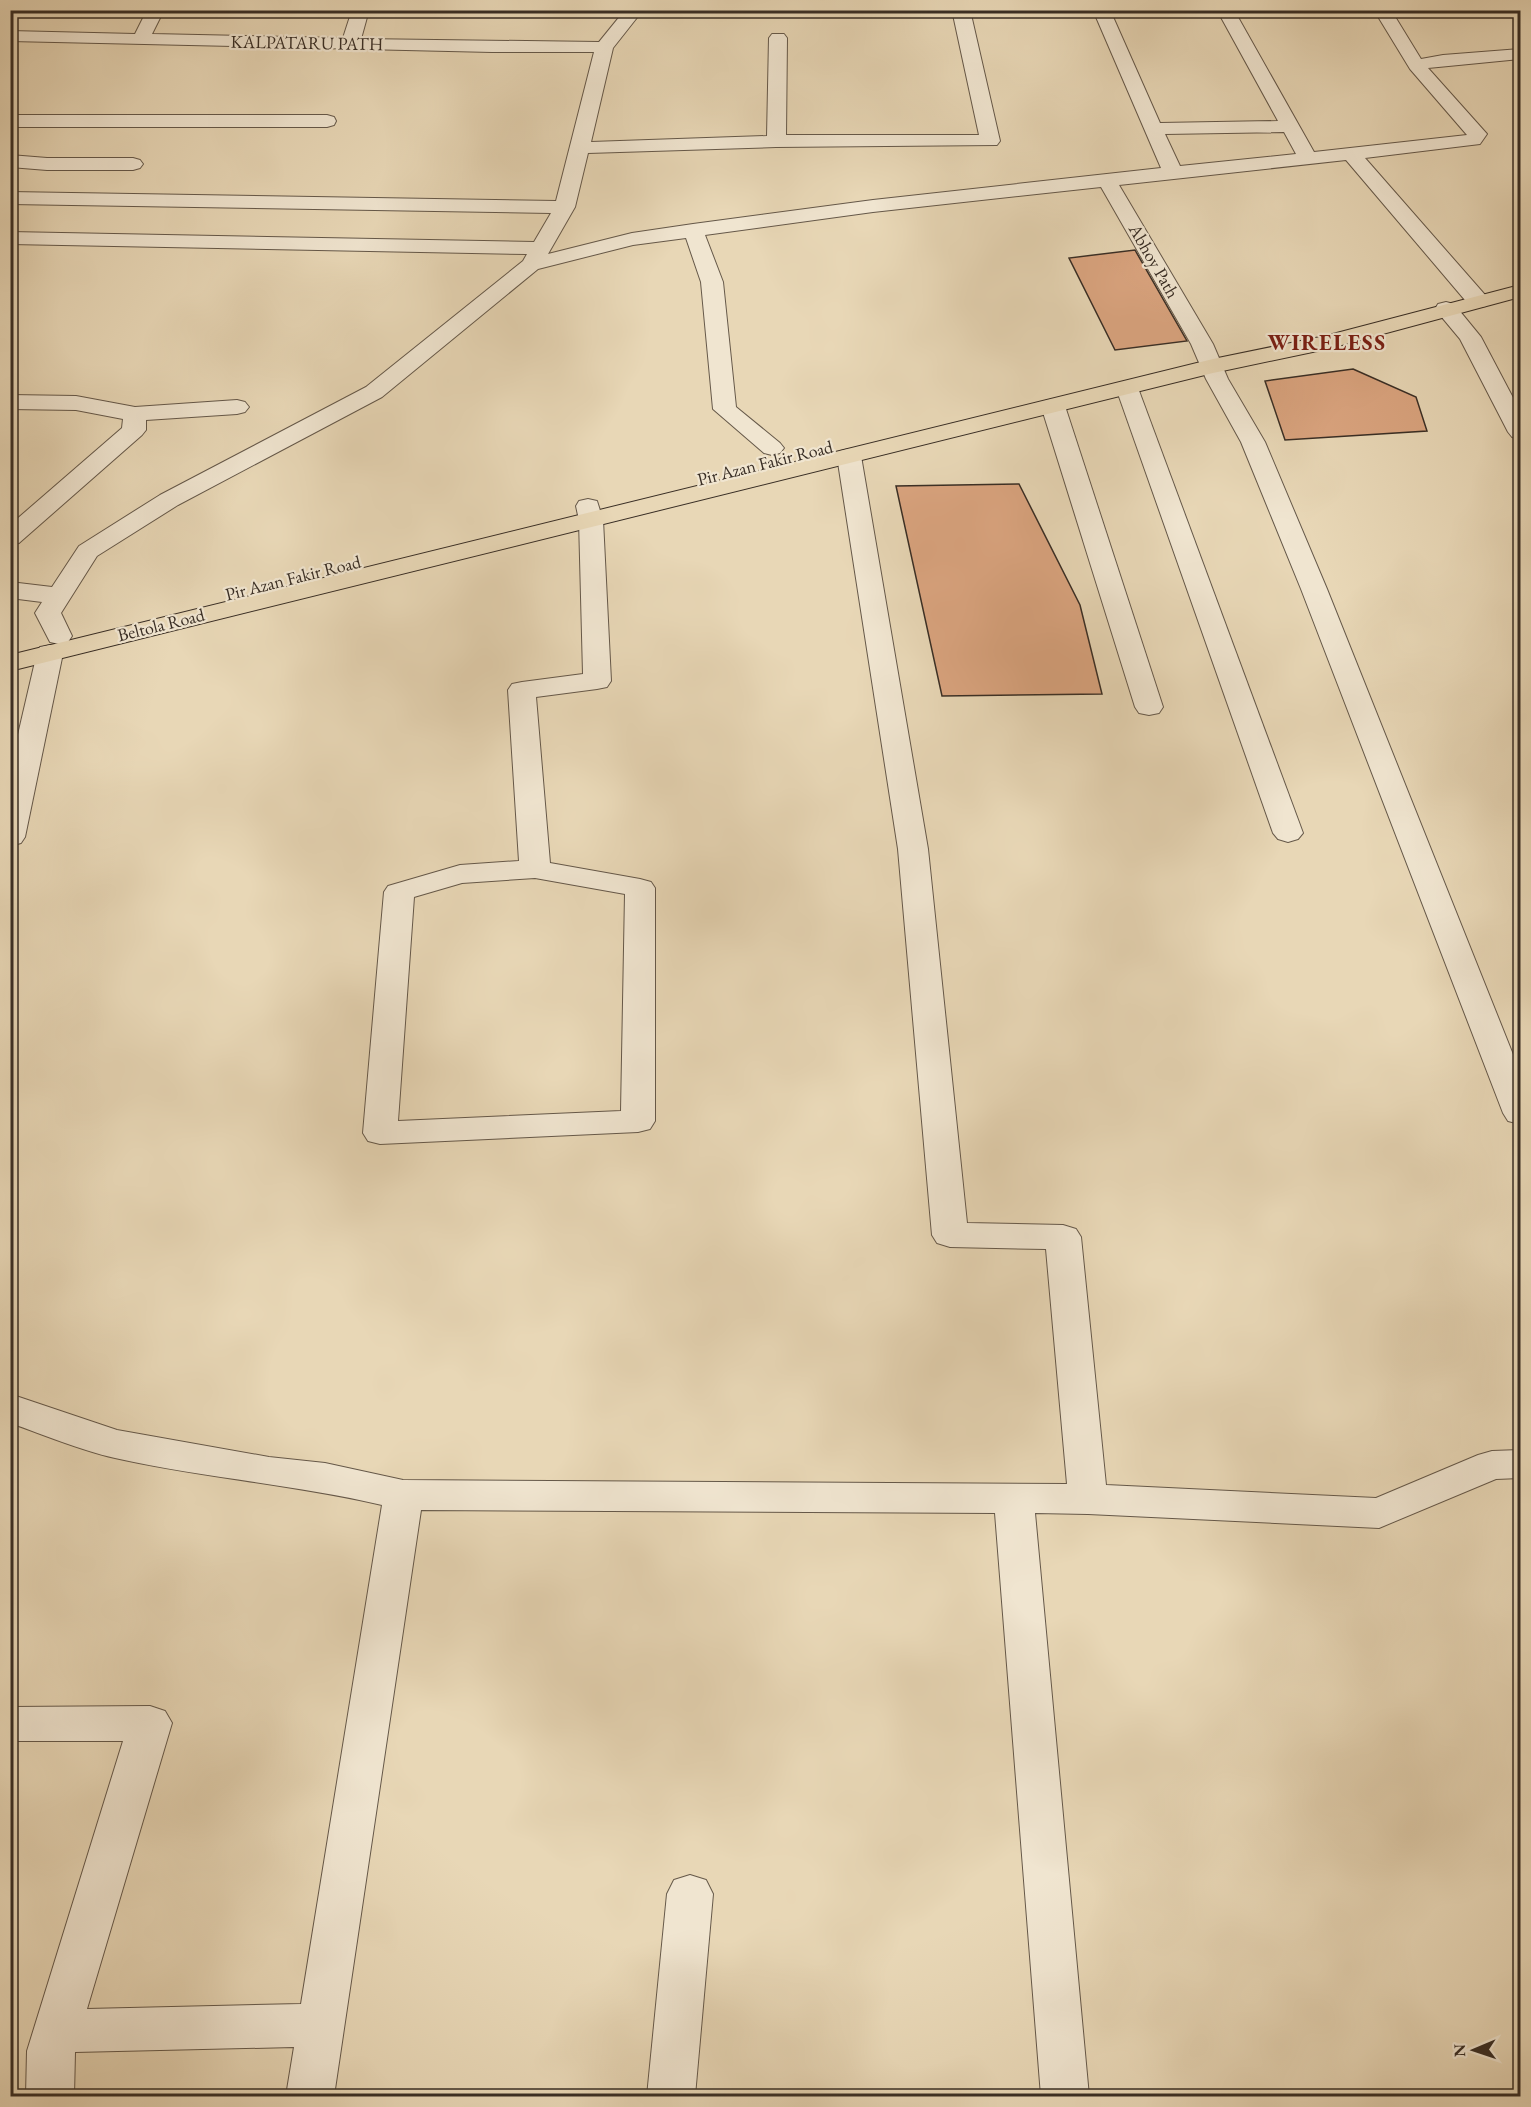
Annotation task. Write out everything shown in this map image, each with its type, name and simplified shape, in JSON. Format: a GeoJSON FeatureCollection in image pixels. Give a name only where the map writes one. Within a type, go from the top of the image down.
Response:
{"type":"FeatureCollection","features":[{"type":"Feature","properties":{"kind":"main road","name":"Pir Azan Fakir Road"},"geometry":{"type":"LineString","coordinates":[[590,513],[849,456],[1126,388],[1207,355],[1327,342],[1446,309],[1473,296],[1521,279]]}},
{"type":"Feature","properties":{"kind":"main road","name":"Pir Azan Fakir Road"},"geometry":{"type":"LineString","coordinates":[[590,513],[1207,355],[1473,296],[1521,291]]}},
{"type":"Feature","properties":{"kind":"main road","name":"Beltola Road"},"geometry":{"type":"LineString","coordinates":[[10,663],[54,644],[590,513]]}},
{"type":"Feature","properties":{"kind":"main road"},"geometry":{"type":"LineString","coordinates":[[10,648],[54,644]]}},
{"type":"Feature","properties":{"kind":"street"},"geometry":{"type":"LineString","coordinates":[[141,39],[156,10]]}},
{"type":"Feature","properties":{"kind":"street"},"geometry":{"type":"LineString","coordinates":[[350,44],[361,10]]}},
{"type":"Feature","properties":{"kind":"street"},"geometry":{"type":"LineString","coordinates":[[10,837],[54,644],[48,613],[88,551],[169,500],[374,392],[536,256],[565,207],[604,47],[635,10]]}},
{"type":"Feature","properties":{"kind":"street"},"geometry":{"type":"LineString","coordinates":[[579,148],[776,141],[990,141],[961,10]]}},
{"type":"Feature","properties":{"kind":"street"},"geometry":{"type":"LineString","coordinates":[[1101,10],[1173,171]]}},
{"type":"Feature","properties":{"kind":"street"},"geometry":{"type":"LineString","coordinates":[[1225,10],[1308,158]]}},
{"type":"Feature","properties":{"kind":"street"},"geometry":{"type":"LineString","coordinates":[[10,238],[536,256],[632,239],[873,206],[1173,171],[1473,140],[1477,134],[1442,99],[1395,39],[1382,10]]}},
{"type":"Feature","properties":{"kind":"street","name":"KALPATARU PATH"},"geometry":{"type":"LineString","coordinates":[[10,36],[604,47]]}},
{"type":"Feature","properties":{"kind":"street"},"geometry":{"type":"LineString","coordinates":[[776,141],[778,38]]}},
{"type":"Feature","properties":{"kind":"street"},"geometry":{"type":"LineString","coordinates":[[1416,65],[1443,60],[1521,54]]}},
{"type":"Feature","properties":{"kind":"street"},"geometry":{"type":"LineString","coordinates":[[10,121],[327,121]]}},
{"type":"Feature","properties":{"kind":"street"},"geometry":{"type":"LineString","coordinates":[[115,199],[154,121]]}},
{"type":"Feature","properties":{"kind":"street"},"geometry":{"type":"LineString","coordinates":[[1154,129],[1290,126]]}},
{"type":"Feature","properties":{"kind":"street"},"geometry":{"type":"LineString","coordinates":[[1351,153],[1473,296]]}},
{"type":"Feature","properties":{"kind":"street"},"geometry":{"type":"LineString","coordinates":[[10,161],[47,164],[133,164]]}},
{"type":"Feature","properties":{"kind":"street","name":"Abhoy Path"},"geometry":{"type":"LineString","coordinates":[[1106,179],[1207,355],[1253,442],[1521,1113]]}},
{"type":"Feature","properties":{"kind":"street"},"geometry":{"type":"LineString","coordinates":[[10,198],[565,207]]}},
{"type":"Feature","properties":{"kind":"street"},"geometry":{"type":"LineString","coordinates":[[693,231],[712,282],[725,409],[772,448]]}},
{"type":"Feature","properties":{"kind":"street"},"geometry":{"type":"LineString","coordinates":[[1446,309],[1470,337],[1521,432]]}},
{"type":"Feature","properties":{"kind":"street"},"geometry":{"type":"LineString","coordinates":[[1126,388],[1288,833]]}},
{"type":"Feature","properties":{"kind":"street"},"geometry":{"type":"LineString","coordinates":[[10,402],[76,403],[135,414],[237,407]]}},
{"type":"Feature","properties":{"kind":"street"},"geometry":{"type":"LineString","coordinates":[[1053,406],[1149,707]]}},
{"type":"Feature","properties":{"kind":"street"},"geometry":{"type":"LineString","coordinates":[[10,538],[134,430],[135,414]]}},
{"type":"Feature","properties":{"kind":"street"},"geometry":{"type":"LineString","coordinates":[[849,456],[913,849],[950,1235],[1063,1237],[1088,1499]]}},
{"type":"Feature","properties":{"kind":"street"},"geometry":{"type":"LineString","coordinates":[[535,869],[522,690],[597,681],[590,513]]}},
{"type":"Feature","properties":{"kind":"street"},"geometry":{"type":"LineString","coordinates":[[10,590],[59,596]]}},
{"type":"Feature","properties":{"kind":"street"},"geometry":{"type":"LineString","coordinates":[[535,869],[640,888],[638,1121],[380,1133],[399,892],[460,874],[535,869]]}},
{"type":"Feature","properties":{"kind":"street"},"geometry":{"type":"LineString","coordinates":[[10,1408],[114,1444],[269,1471],[325,1477],[403,1495],[1088,1499],[1379,1513],[1492,1465],[1521,1464]]}},
{"type":"Feature","properties":{"kind":"street"},"geometry":{"type":"LineString","coordinates":[[310,2097],[403,1495]]}},
{"type":"Feature","properties":{"kind":"street"},"geometry":{"type":"LineString","coordinates":[[1014,1499],[1065,2097]]}},
{"type":"Feature","properties":{"kind":"street"},"geometry":{"type":"LineString","coordinates":[[10,1724],[150,1723],[51,2051],[50,2097]]}},
{"type":"Feature","properties":{"kind":"street"},"geometry":{"type":"LineString","coordinates":[[671,2097],[690,1894]]}},
{"type":"Feature","properties":{"kind":"street"},"geometry":{"type":"LineString","coordinates":[[58,2031],[321,2025]]}},
{"type":"Feature","properties":{"kind":"building"},"geometry":{"type":"Polygon","coordinates":[[[1135,250],[1187,341],[1115,350],[1069,258],[1135,250]]]}},
{"type":"Feature","properties":{"kind":"building"},"geometry":{"type":"Polygon","coordinates":[[[1353,369],[1416,397],[1427,431],[1285,440],[1265,381],[1353,369]]]}},
{"type":"Feature","properties":{"kind":"building"},"geometry":{"type":"Polygon","coordinates":[[[1019,484],[1080,605],[1102,694],[942,696],[896,486],[1019,484]]]}},
{"type":"Feature","properties":{"kind":"district","name":"WIRELESS"},"geometry":{"type":"Point","coordinates":[1327,342]}}]}
